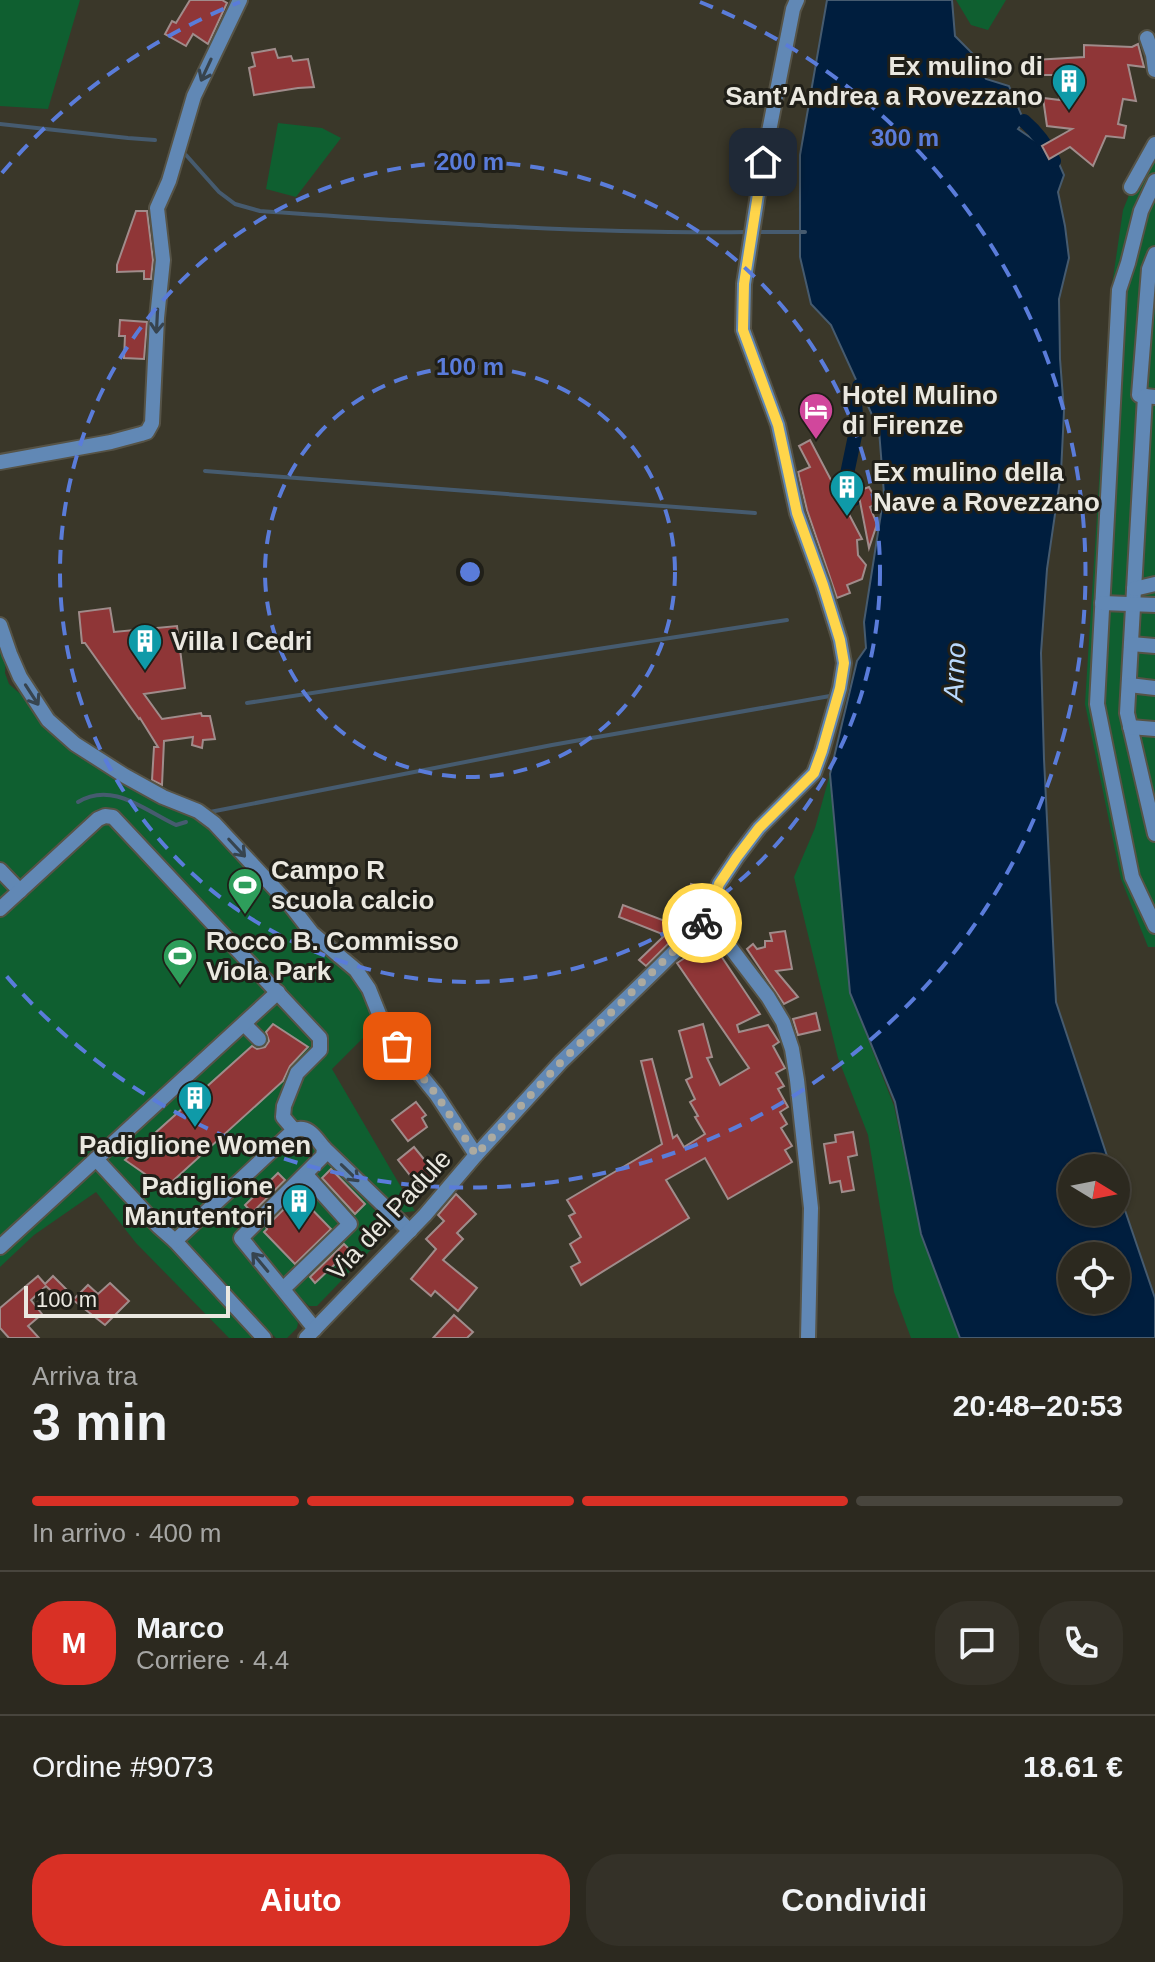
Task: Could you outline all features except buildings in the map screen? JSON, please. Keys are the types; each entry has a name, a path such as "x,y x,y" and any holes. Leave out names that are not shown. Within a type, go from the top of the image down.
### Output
{"street":[{"path":"0,462 111,442 147,432 152,423 163,260 157,208 169,181 194,96 240,0"},
{"path":"797,0 763,162 744,284 743,330 778,425 797,513 840,640 844,663 833,713 814,773 744,847 719,884 708,918 768,997 783,1022 792,1049 811,1208 808,1338"},
{"path":"1147,38 1155,70"},
{"path":"1131,187 1155,144"},
{"path":"1155,181 1141,211 1119,290 1097,704 1132,877 1155,926"},
{"path":"1155,254 1146,396 1148,477 1138,521 1127,713 1148,774 1155,834"},
{"path":"1128,263 1152,270"},
{"path":"1114,394 1146,396"},
{"path":"1138,521 1155,523"},
{"path":"1134,589 1155,584"},
{"path":"1102,603 1155,605"},
{"path":"0,625 20,677 48,720 75,744 125,776 163,797 198,811 214,823 312,933 356,970 369,989 381,1019 397,1046 436,1094 476,1155"},
{"path":"1131,644 1155,646"},
{"path":"1129,685 1155,688"},
{"path":"1130,727 1155,729"},
{"path":"0,909 98,819 113,817 320,1038 320,1050 297,1073 284,1106 283,1117 294,1130"},
{"path":"3,873 20,891"},
{"name":"Via del Padule","path":"311,1334 410,1231 561,1062 708,918"},
{"path":"0,1247 278,992"},
{"path":"244,1024 259,1039"},
{"path":"175,1241 294,1130 300,1128 309,1129 324,1148 410,1231"},
{"path":"311,1334 283,1289 241,1238 306,1175 323,1156 324,1148"},
{"path":"96,1159 264,1338"},
{"path":"283,1289 350,1224 306,1175"}],"green space":[{"path":"0,0 80,0 48,109 0,106"},
{"path":"956,0 1006,0 988,30 971,25"},
{"path":"278,123 322,128 341,138 296,197 266,189"},
{"path":"1155,142 1155,947 1148,947 1121,879 1085,704 1111,292 1123,210 1148,148"},
{"name":"Rocco B. Commisso Viola Park","path":"0,634 9,684 167,805 195,818 214,833 302,932 352,975 368,999 378,1023 332,1069 415,1211 400,1213 378,1194 369,1204 389,1226 389,1231 317,1306 309,1306 292,1290 283,1299 298,1323 287,1338 276,1338 256,1319 248,1327 255,1338 229,1338 136,1243 96,1192 34,1235 0,1267"},
{"path":"830,774 850,993 894,1106 921,1234 960,1338 911,1338 894,1292 868,1135 838,1058 794,877 815,828"}],"water":[{"name":"Arno","path":"827,0 952,0 955,36 972,53 986,79 1009,86 1024,121 1018,129 1037,142 1050,164 1057,159 1064,175 1058,192 1069,258 1059,299 1064,411 1061,473 1047,569 1041,653 1044,759 1056,1002 1106,1154 1058,1154 1058,1226 1130,1225 1155,1298 1155,1338 960,1338 921,1234 895,1102 850,993 830,774 857,661 866,648 864,622 884,494 879,430 831,325 811,304 800,257 800,155"}],"waterway":[{"path":"1024,121 1042,140 1054,161"},
{"path":"0,124 155,140"},
{"path":"186,155 219,192 235,204 260,211 566,229 749,232"},
{"path":"757,232 805,232"},
{"path":"854,499 847,474 857,426 855,403 859,386"},
{"path":"205,471 755,513"},
{"path":"247,703 787,620"},
{"path":"210,812 552,745 830,696"},
{"path":"78,802 91,796 116,796 176,825 186,822"}],"way so far":[{"path":"397,1046 436,1094 476,1155 561,1062 702,923"}],"place":[{"name":"Ex mulino di Sant’Andrea a Rovezzano","path":"1069,112"},
{"name":"Hotel Mulino di Firenze","path":"816,441"},
{"name":"Ex mulino della Nave a Rovezzano","path":"847,518"},
{"name":"Villa I Cedri","path":"145,672"},
{"name":"Campo R scuola calcio","path":"245,916"},
{"name":"Rocco B. Commisso Viola Park","path":"180,987"},
{"name":"Padiglione Women","path":"195,1129"},
{"name":"Padiglione Manutentori","path":"299,1232"}],"route":[{"path":"702,923 708,918 719,884 737,857 759,828 814,773 840,688 844,663 823,585 797,513 778,425 743,330 744,284 763,162"}]}
